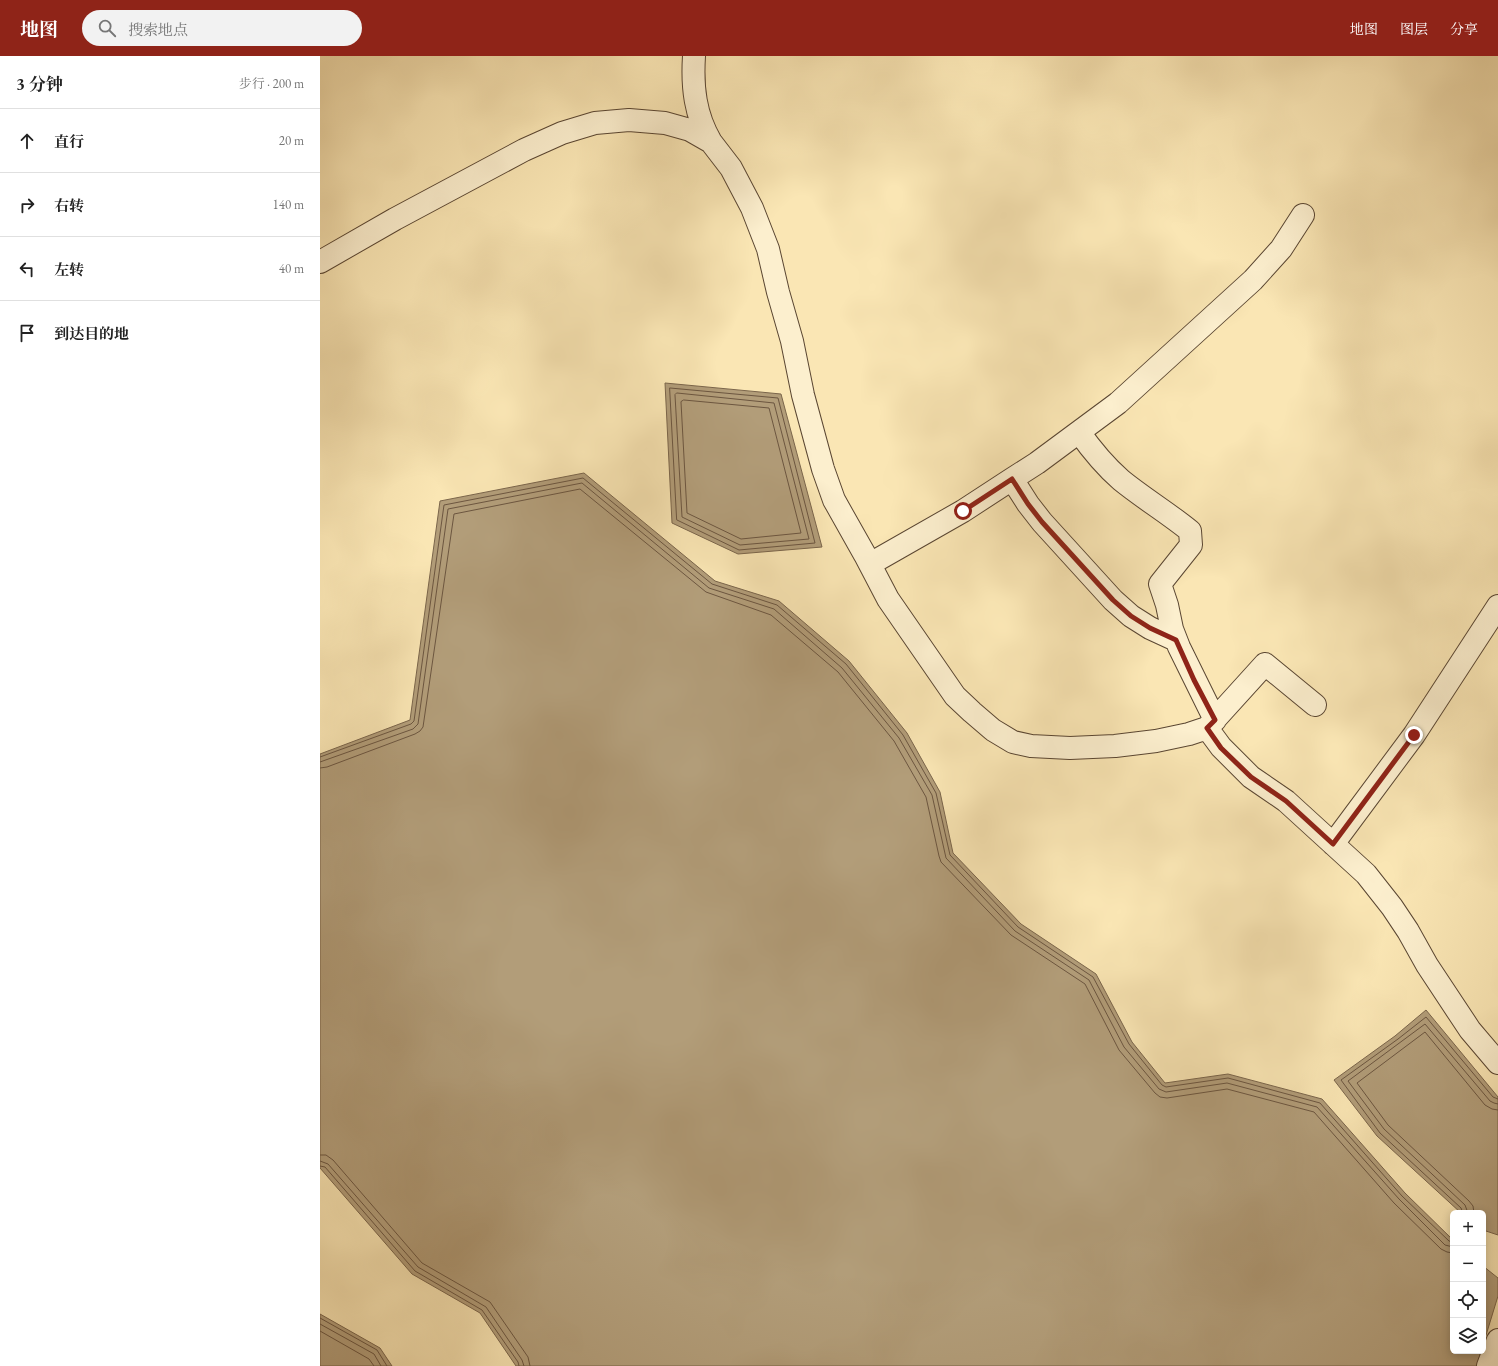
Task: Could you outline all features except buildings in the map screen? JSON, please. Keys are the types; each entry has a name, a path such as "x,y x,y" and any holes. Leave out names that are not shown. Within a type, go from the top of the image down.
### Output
{"street":[{"path":"694,56 693,84 702,128 731,168 752,208 768,249 792,341 803,394 823,469 834,500 888,599 955,696 993,730 1013,742 1031,746 1070,748 1115,746 1156,741 1189,734 1211,724 1265,664 1314,705"},
{"path":"320,262 395,219 524,150 562,133 595,123 629,120 665,123 690,130 711,142"},
{"path":"870,564 963,511 1012,479 1118,403 1253,280 1281,249 1303,215"},
{"path":"1079,432 1090,448 1122,481 1172,516 1190,531 1191,545 1160,584 1176,640 1194,680 1221,748 1251,777 1286,801 1366,874 1392,907 1408,931 1427,965 1470,1030 1498,1063"},
{"path":"1012,479 1042,522 1113,600 1131,616 1150,628 1176,640"},
{"path":"1333,844 1414,735 1498,606"},
{"path":"1488,1366 1498,1340"}],"water":[{"path":"665,383 781,394 822,547 738,554 672,523"},
{"path":"584,473 715,581 779,601 849,661 907,733 940,792 953,853 1021,924 1096,974 1132,1042 1165,1083 1228,1074 1322,1099 1405,1193 1450,1237 1450,1354 1480,1354 1477,1366 516,1366 480,1313 412,1274 320,1168 320,754 410,720 440,501"},
{"path":"1426,1010 1498,1097 1498,1235 1486,1231 1486,1210 1458,1210 1377,1136 1334,1080 1395,1036"},
{"path":"1486,1268 1498,1278 1498,1296 1486,1335"},
{"path":"320,1314 380,1348 392,1366 320,1366"}],"route":[{"path":"963,511 1012,479 1042,522 1113,600 1131,616 1150,628 1176,640 1194,680 1215,720 1207,728 1221,748 1251,777 1286,801 1333,844 1414,735"}]}
